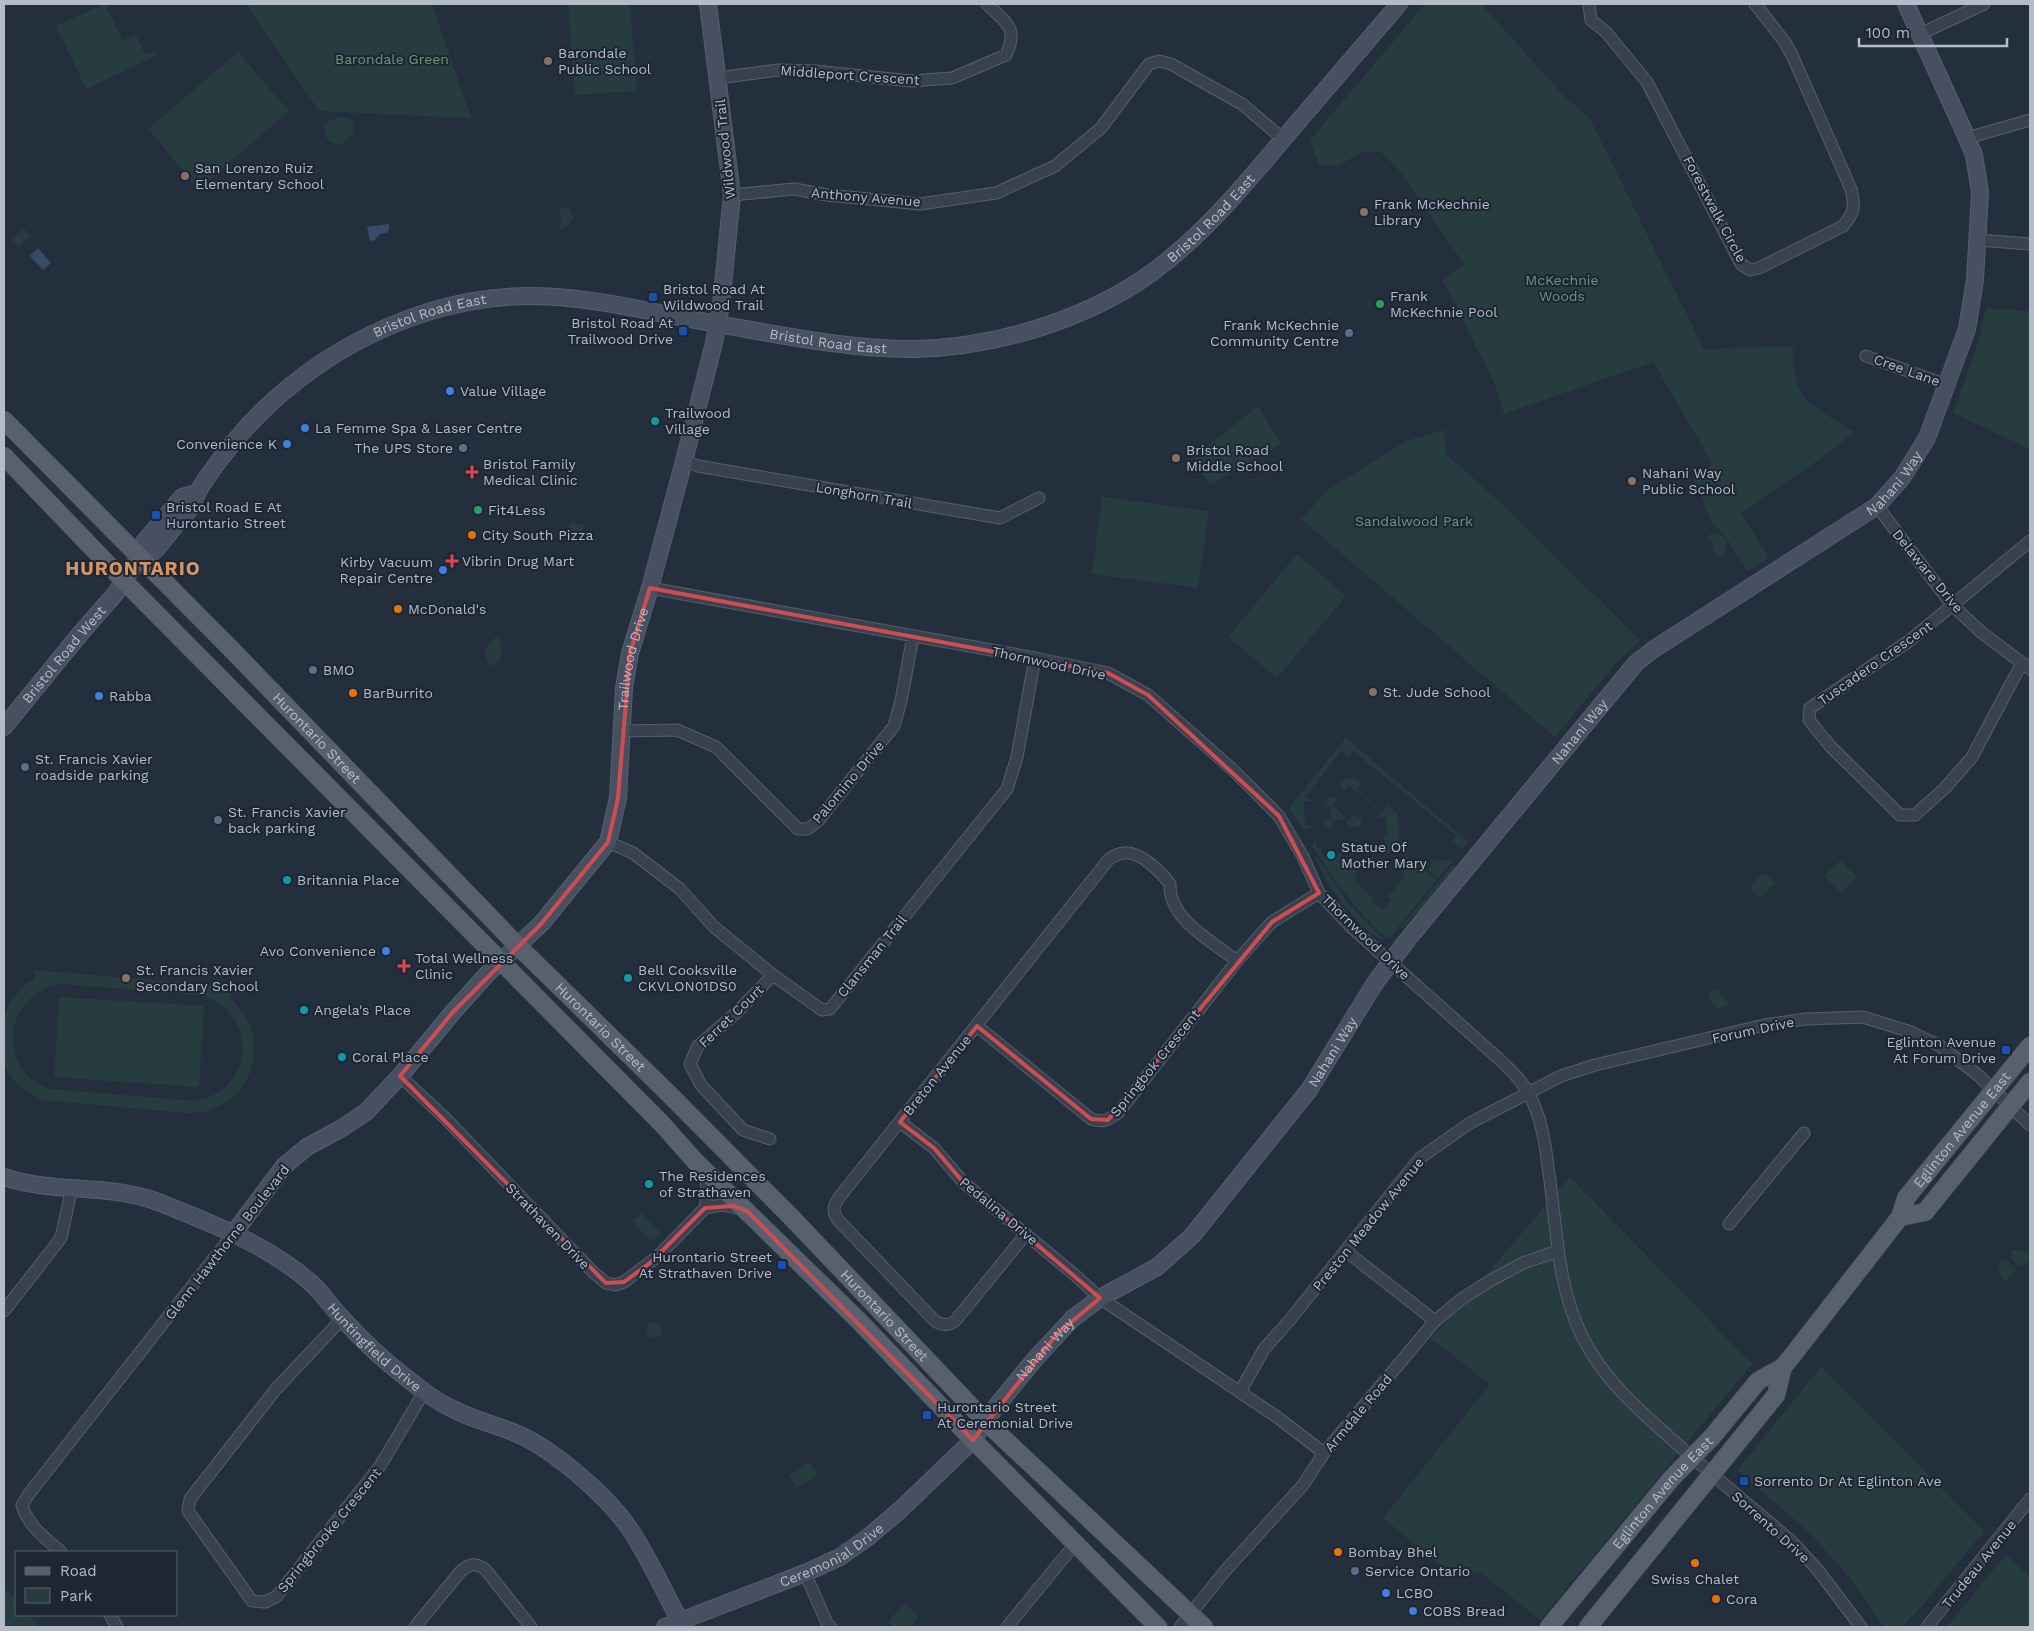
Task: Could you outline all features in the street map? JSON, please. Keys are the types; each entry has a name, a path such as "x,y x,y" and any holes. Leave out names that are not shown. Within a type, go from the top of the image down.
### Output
{"main road":[{"name":"Hurontario Street","path":"4,420 240,659 518,946 794,1220 986,1422 1185,1621 1204,1627"},
{"name":"Hurontario Street","path":"4,456 124,582 663,1125 694,1160 858,1320 973,1440 1158,1627"},
{"name":"Eglinton Avenue East","path":"1549,1627 1671,1479 1688,1454 1712,1438 1758,1381 1783,1367 1900,1217 1906,1198 2030,1046"},
{"name":"Eglinton Avenue East","path":"1900,1217 1925,1212 2030,1082"},
{"name":"Eglinton Avenue East","path":"1588,1627 1776,1394 1783,1367"}],"street":[{"name":"Wildwood Trail","path":"708,4 732,195 717,324"},
{"name":"Middleport Crescent","path":"718,78 778,70 815,71 911,82 952,78 1006,55 1013,40 1010,26 987,4"},
{"name":"Bristol Road East","path":"139,558 144,542 182,497 197,493 233,444 275,397 304,374 343,349 412,317 436,310 485,300 538,295 595,300 717,324 829,342 912,349 985,342 1057,322 1110,299 1167,262 1216,217 1399,4"},
{"name":"Forestwalk Circle","path":"1590,4 1588,6 1591,20 1606,32 1647,82 1741,264 1750,270 1759,268 1843,226 1852,215 1854,203 1851,189 1784,41 1755,4"},
{"name":"Nahani Way","path":"973,1440 994,1409 1057,1334 1072,1319 1100,1298 1158,1267 1192,1236 1309,1090 1375,983 1408,939 1636,663 1654,649 1877,506 1919,455 1947,385 1971,312 1980,213 1979,184 1974,155 1906,4"},
{"path":"1920,34 1984,4"},
{"name":"Anthony Avenue","path":"732,195 794,189 827,196 920,204 996,193 1062,161 1101,128 1149,64 1159,61 1171,64 1242,104 1283,139"},
{"path":"1967,138 2030,120"},
{"path":"1978,240 2030,244"},
{"name":"Trailwood Drive","path":"501,962 542,924 608,842 618,798 624,688 630,652 650,588 684,461 717,324"},
{"name":"Cree Lane","path":"1866,356 1947,385"},
{"name":"Longhorn Trail","path":"684,461 698,466 1000,518 1039,498"},
{"name":"Delaware Drive","path":"1877,506 1952,605 1982,632 2026,666"},
{"path":"1952,605 2030,541"},
{"name":"Bristol Road West","path":"4,727 124,582 139,558"},
{"name":"Thornwood Drive","path":"650,588 1108,673 1148,695 1232,768 1279,816 1303,857 1319,893 1352,927 1518,1078 1528,1093 1541,1123 1558,1251 1568,1298 1580,1330 1609,1380 1688,1454"},
{"name":"Tuscadero Crescent","path":"1952,605 1909,641 1810,708 1809,720 1815,730 1900,815 1916,815 1945,788 1972,757 2026,666"},
{"name":"Palomino Drive","path":"622,731 677,730 716,748 798,829 808,829 818,822 894,726 901,701 913,636"},
{"name":"Clansman Trail","path":"608,842 633,853 680,889 714,927 773,975 822,1010 830,1008 1008,789 1017,757 1035,658"},
{"name":"Breton Avenue","path":"1026,1234 956,1320 946,1325 936,1322 838,1220 834,1212 836,1201 1109,859 1121,853 1131,853 1139,856 1170,884 1169,894 1175,908 1186,922 1237,961"},
{"name":"Springbok Crescent","path":"977,1026 1091,1119 1101,1122 1108,1120 1118,1112 1237,961 1272,922 1319,893"},
{"name":"Glenn Hawthorne Boulevard","path":"60,1551 34,1528 25,1516 22,1505 28,1495 233,1234 284,1166 307,1147 342,1128 366,1112 400,1076 442,1024 501,962"},
{"name":"Ferret Court","path":"770,1138 743,1130 701,1085 690,1064 698,1046 737,1012 773,975"},
{"name":"Forum Drive","path":"1528,1093 1561,1076 1594,1066 1764,1025 1806,1019 1863,1017 1911,1032 1931,1041 1964,1063 2030,1125"},
{"name":"Strathaven Drive","path":"400,1076 445,1118 594,1273 606,1283 614,1285 624,1282 650,1263 705,1208"},
{"name":"Preston Meadow Avenue","path":"1240,1392 1264,1349 1427,1152 1470,1123 1528,1093"},
{"name":"Pedalina Drive","path":"900,1122 934,1148 963,1182 1100,1298 1240,1392 1324,1453"},
{"path":"1729,1224 1804,1133"},
{"path":"694,1160 705,1176 707,1188 705,1208 722,1205 733,1206 747,1211"},
{"name":"Huntingfield Drive","path":"4,1177 35,1184 130,1193 158,1202 233,1234 293,1268 313,1284 342,1319 402,1375 424,1392 453,1410 506,1428 559,1458 616,1512 629,1528 682,1624"},
{"path":"4,1310 61,1238 72,1187"},
{"path":"1346,1251 1435,1322"},
{"name":"Armdale Road","path":"1185,1621 1225,1571 1303,1485 1324,1453 1435,1322 1460,1300 1488,1282 1522,1263 1558,1251"},
{"name":"Springbrooke Crescent","path":"342,1319 276,1389 190,1499 188,1511 252,1600 265,1602 276,1597 380,1466 424,1392"},
{"name":"Ceremonial Drive","path":"664,1627 682,1624 840,1557 867,1538 899,1511 973,1440"},
{"name":"Sorrento Drive","path":"1688,1454 1778,1529 1802,1552 1862,1627"},
{"name":"Trudeau Avenue","path":"1927,1627 2030,1500"},
{"path":"1007,1627 1076,1544"},
{"path":"415,1627 461,1571 470,1564 478,1564 492,1576 531,1627"},
{"path":"805,1572 827,1623 831,1627"},
{"path":"111,1616 117,1627"}],"highlighted area":[{"path":"650,588 1108,673 1148,695 1279,816 1319,893 1272,922 1108,1120 1091,1119 977,1026 900,1122 934,1148 963,1182 1100,1298 1057,1334 973,1440 747,1211 733,1206 705,1208 650,1263 624,1282 606,1283 400,1076 453,1012 541,924 608,842 618,798 630,653"}],"green space":[{"path":"105,4 123,41 136,35 145,55 154,51 156,56 86,89 56,26"},
{"name":"Barondale Green","path":"246,4 432,4 471,118 319,111"},
{"path":"568,4 630,4 637,91 575,95"},
{"name":"McKechnie Woods","path":"1425,4 1481,4 1566,98 1589,117 1704,349 1793,346 1794,369 1801,392 1811,403 1854,432 1820,459 1741,513 1769,558 1748,571 1723,533 1713,525 1694,480 1709,473 1711,461 1653,362 1504,414 1495,384 1443,281 1464,264 1398,169 1381,152 1363,152 1341,164 1333,166 1319,165 1310,140"},
{"path":"238,52 289,111 199,189 148,129"},
{"path":"341,117 352,120 354,128 348,140 341,145 331,142 325,136 324,126 330,120"},
{"path":"569,208 573,216 572,219 568,225 559,229 562,218 559,209"},
{"path":"23,228 31,236 19,247 11,240"},
{"path":"1986,308 2030,311 2030,449 1953,413 1979,340"},
{"path":"1258,406 1281,444 1210,485 1194,457"},
{"name":"Sandalwood Park","path":"1444,430 1446,454 1501,503 1640,640 1615,664 1555,737 1301,519 1328,490 1340,482 1408,440"},
{"path":"1102,497 1209,511 1198,588 1092,574"},
{"path":"570,522 584,525 579,546 567,537"},
{"path":"1711,534 1721,534 1727,542 1724,554 1719,557 1713,549 1713,542 1707,537"},
{"path":"1297,554 1346,596 1277,678 1228,637"},
{"path":"497,636 502,654 498,661 489,666 486,650"},
{"path":"1346,738 1468,842 1462,850 1452,842 1457,836 1353,751 1348,757 1341,751 1306,796 1312,801 1304,802 1305,825 1315,825 1304,830 1289,808"},
{"path":"1354,777 1362,783 1356,789 1383,812 1388,805 1398,815 1399,840 1388,853 1383,849 1385,846 1384,835 1387,834 1386,817 1376,818 1381,812 1349,785 1343,791 1341,787 1342,781"},
{"path":"1334,797 1337,799 1332,805 1349,820 1355,814 1362,821 1360,826 1348,827 1347,819 1332,821 1332,828 1325,826 1323,819 1331,819 1331,807 1323,807 1329,798"},
{"path":"1316,841 1316,848 1321,848 1323,855 1330,861 1333,861 1341,849 1347,848 1340,857 1357,871 1354,874 1357,878 1355,881 1373,898 1371,901 1382,910 1391,899 1388,897 1405,875 1398,868 1407,857 1437,880 1389,938 1385,937 1354,904 1337,882 1312,845"},
{"path":"1316,856 1348,903 1385,941 1368,931 1350,913 1323,875 1314,857"},
{"path":"1841,860 1857,877 1841,893 1824,876"},
{"path":"1433,861 1453,861 1438,878 1428,870"},
{"path":"1454,863 1455,869 1417,915 1415,914 1403,928 1401,927"},
{"path":"1766,874 1775,883 1760,898 1750,887 1760,875"},
{"path":"35,970 228,986 232,988 231,999 243,1013 251,1028 254,1044 253,1060 248,1076 240,1090 227,1101 211,1110 202,1112 188,1113 40,1100 16,1083 7,1071 4,1063 4,1015 13,998 27,983 34,980","holes":["60,984 203,995 221,1004 233,1018 238,1027 242,1049 238,1070 232,1080 221,1090 203,1099 196,1101 49,1089 27,1076 16,1055 13,1042 14,1028 18,1016 25,1005 46,988"]},
{"path":"1717,989 1729,1004 1718,1010 1709,998 1711,991"},
{"path":"59,997 204,1006 199,1087 54,1077"},
{"path":"1570,1177 1752,1364 1540,1620 1483,1574 1442,1567 1383,1518 1490,1384 1431,1339"},
{"path":"641,1213 661,1233 652,1242 632,1221"},
{"path":"2012,1250 2026,1253 2030,1257 2030,1261 2018,1267 2011,1257"},
{"path":"1999,1260 2008,1261 2016,1270 2005,1282 1998,1270"},
{"path":"651,1322 657,1322 662,1327 660,1336 651,1338 646,1333 646,1327"},
{"path":"1821,1367 1984,1531 1922,1606 1902,1627 1884,1627 1850,1578 1809,1532 1737,1470"},
{"path":"809,1462 818,1475 797,1488 790,1476"},
{"path":"2006,1554 2030,1577 2030,1627 1947,1627"},
{"path":"4,1588 15,1600 15,1616 31,1616 39,1627 4,1627"},
{"path":"904,1603 919,1616 910,1627 894,1627 888,1622"}],"water":[{"path":"389,224 387,233 380,234 375,240 370,241 367,227"},
{"path":"38,248 51,263 43,270 30,256"}],"place":[{"name":"Barondale Public School","path":"548,61"},
{"name":"San Lorenzo Ruiz Elementary School","path":"185,176"},
{"name":"Frank McKechnie Library","path":"1364,212"},
{"name":"Bristol Road At Wildwood Trail","path":"653,297"},
{"name":"Frank McKechnie Pool","path":"1380,304"},
{"name":"Bristol Road At Trailwood Drive","path":"683,331"},
{"name":"Frank McKechnie Community Centre","path":"1349,333"},
{"name":"Value Village","path":"450,391"},
{"name":"Trailwood Village","path":"655,421"},
{"name":"La Femme Spa & Laser Centre","path":"305,428"},
{"name":"Convenience K","path":"287,444"},
{"name":"The UPS Store","path":"463,448"},
{"name":"Bristol Road Middle School","path":"1176,458"},
{"name":"Bristol Family Medical Clinic","path":"472,472"},
{"name":"Nahani Way Public School","path":"1632,481"},
{"name":"Fit4Less","path":"478,510"},
{"name":"Bristol Road E At Hurontario Street","path":"156,515"},
{"name":"City South Pizza","path":"472,535"},
{"name":"Vibrin Drug Mart","path":"452,561"},
{"name":"Kirby Vacuum Repair Centre","path":"443,570"},
{"name":"McDonald's","path":"398,609"},
{"name":"BMO","path":"313,670"},
{"name":"St. Jude School","path":"1373,692"},
{"name":"BarBurrito","path":"353,693"},
{"name":"Rabba","path":"99,696"},
{"name":"St. Francis Xavier roadside parking","path":"25,767"},
{"name":"St. Francis Xavier back parking","path":"218,820"},
{"name":"Statue Of Mother Mary","path":"1331,855"},
{"name":"Britannia Place","path":"287,880"},
{"name":"Avo Convenience","path":"386,951"},
{"name":"Total Wellness Clinic","path":"404,966"},
{"name":"St. Francis Xavier Secondary School","path":"126,978"},
{"name":"Bell Cooksville CKVLON01DS0","path":"628,978"},
{"name":"Angela's Place","path":"304,1010"},
{"name":"Eglinton Avenue At Forum Drive","path":"2006,1050"},
{"name":"Coral Place","path":"342,1057"},
{"name":"The Residences of Strathaven","path":"649,1184"},
{"name":"Hurontario Street At Strathaven Drive","path":"782,1265"},
{"name":"Hurontario Street At Ceremonial Drive","path":"927,1415"},
{"name":"Sorrento Dr At Eglinton Ave","path":"1744,1481"},
{"name":"Bombay Bhel","path":"1338,1552"},
{"name":"Swiss Chalet","path":"1695,1563"},
{"name":"Service Ontario","path":"1355,1571"},
{"name":"LCBO","path":"1386,1593"},
{"name":"Cora","path":"1716,1599"},
{"name":"COBS Bread","path":"1413,1611"}],"district":[{"name":"HURONTARIO","path":"133,568"}]}
